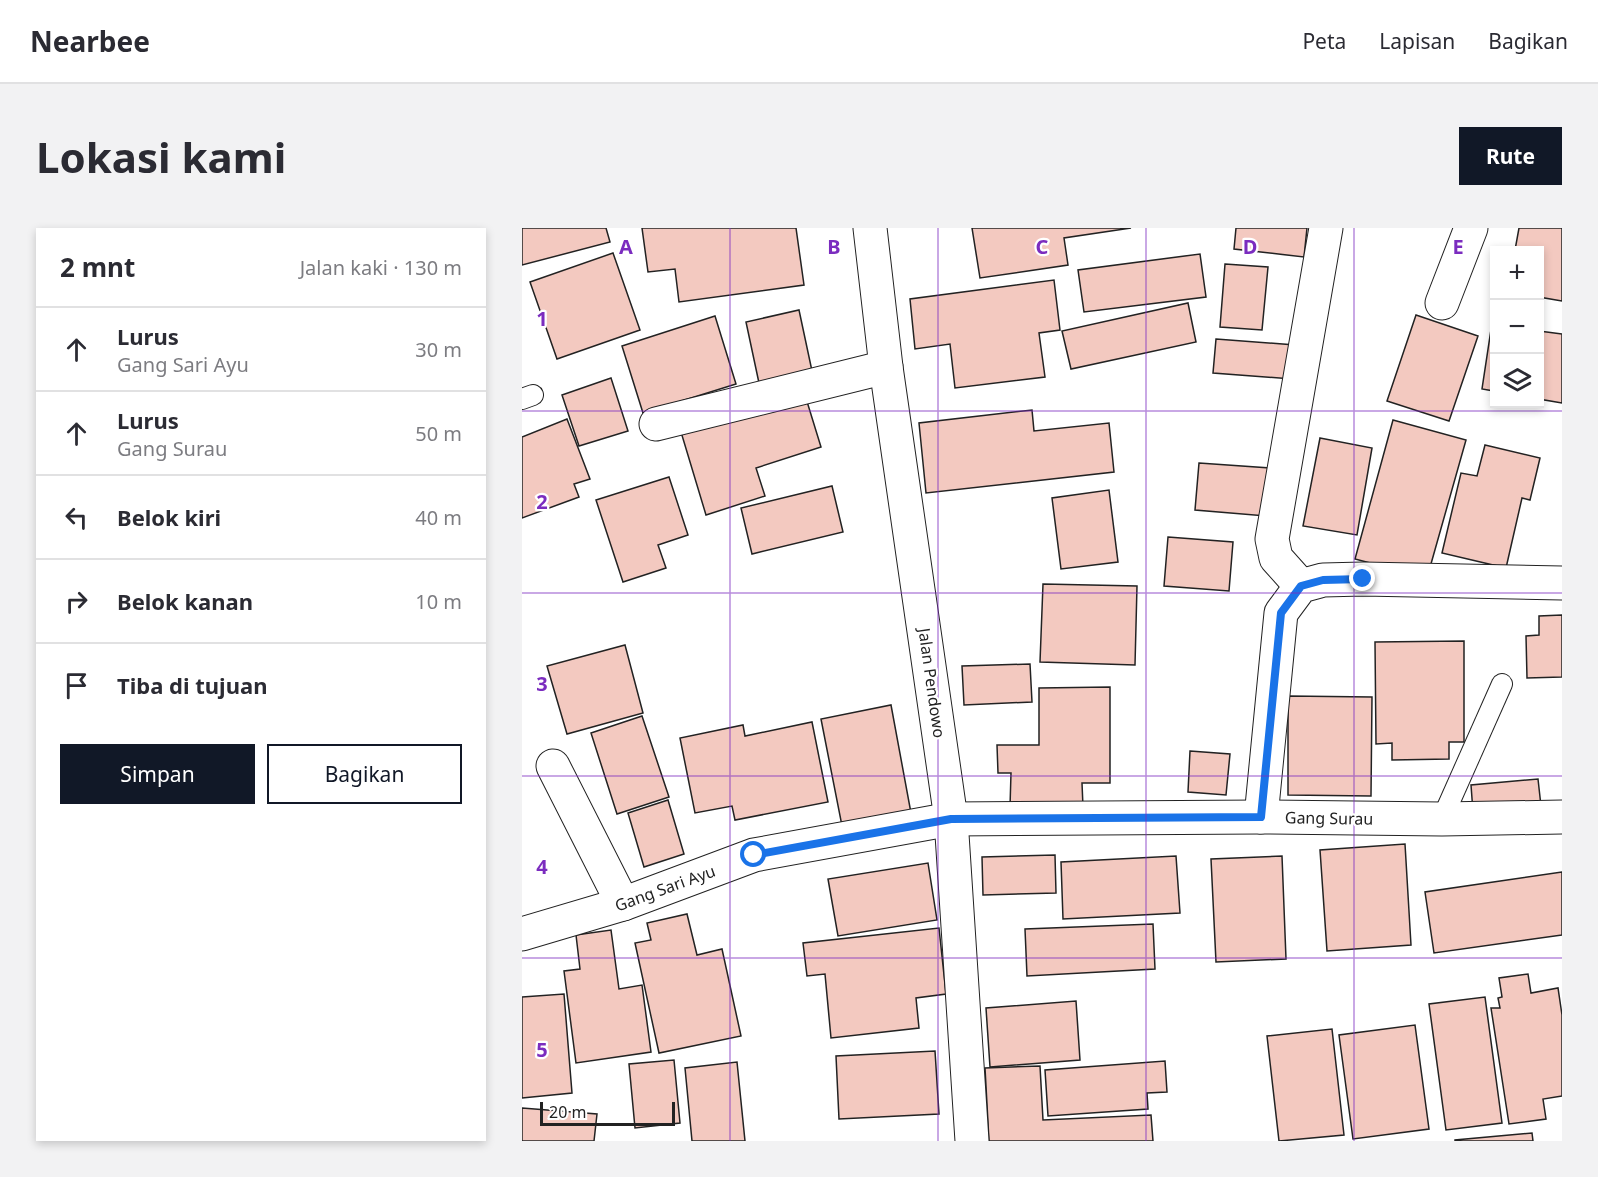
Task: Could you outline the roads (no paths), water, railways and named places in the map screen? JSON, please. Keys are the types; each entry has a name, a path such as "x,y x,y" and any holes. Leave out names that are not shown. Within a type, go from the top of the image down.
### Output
{"street":[{"name":"Jalan Pendowo","path":"870,228 886,367 951,819 972,1141"},
{"path":"1301,586 1276,558 1272,539 1326,228"},
{"path":"1442,303 1471,228"},
{"path":"656,424 886,367"},
{"path":"1261,817 1281,613 1301,586 1323,580 1363,579 1562,583"},
{"path":"553,766 623,904"},
{"name":"Gang Surau","path":"951,819 1562,817"},
{"name":"Gang Sari Ayu","path":"522,934 623,904 754,855 951,819"}],"lane":[{"path":"1442,819 1502,684"}]}
